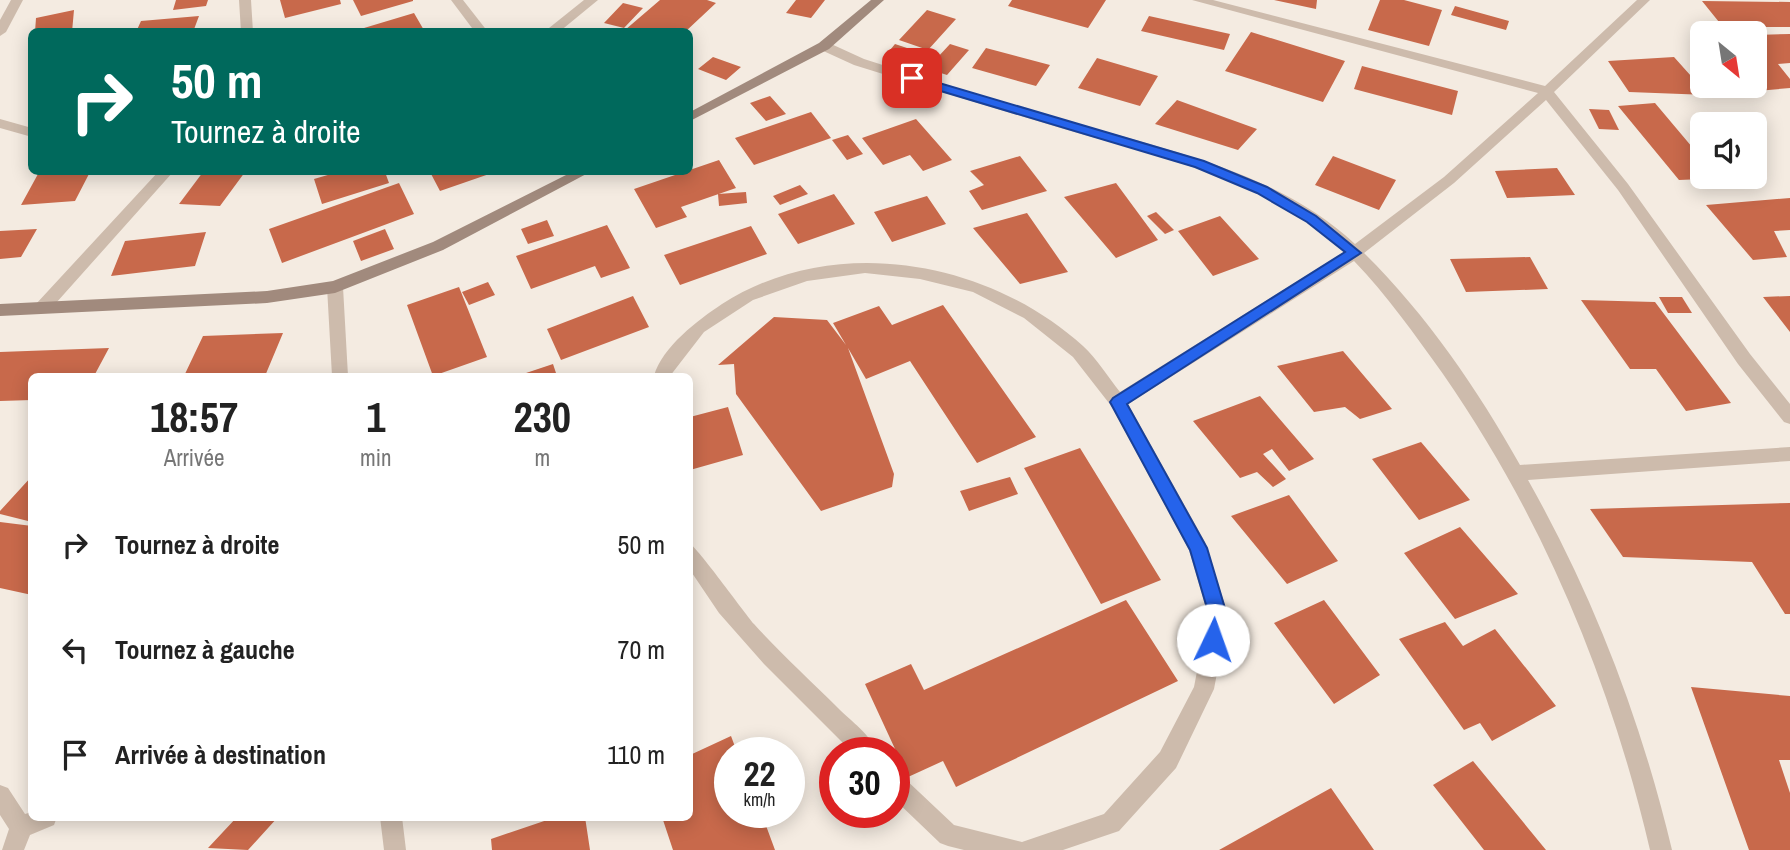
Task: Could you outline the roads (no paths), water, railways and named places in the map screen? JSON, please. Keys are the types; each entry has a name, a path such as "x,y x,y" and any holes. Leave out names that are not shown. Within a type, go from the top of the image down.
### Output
{"street":[{"path":"0,32 17,0"},
{"path":"245,0 247,28"},
{"path":"457,0 479,28"},
{"path":"555,28 592,0"},
{"path":"693,115 824,46 878,0"},
{"path":"1198,0 1546,91 1623,187 1744,359 1790,417"},
{"path":"1118,402 1354,253 1430,195 1644,0"},
{"path":"824,46 859,62 1200,164 1262,190 1312,219 1354,253 1397,299 1458,380 1516,472 1566,573 1611,678 1651,797 1661,850"},
{"path":"0,122 28,132"},
{"path":"42,308 163,175"},
{"path":"0,310 267,297 335,287 438,246 577,175"},
{"path":"663,373 698,328 747,296 806,275 865,267 920,273 977,287 1030,314 1079,352 1118,402 1198,548 1218,615 1204,689 1168,760 1111,823 1029,850"},
{"path":"335,287 340,373"},
{"path":"1516,472 1790,454"},
{"path":"693,565 733,615 851,737"},
{"path":"0,796 21,827"},
{"path":"910,799 948,835 1014,850"},
{"path":"13,850 21,827 36,821"},
{"path":"391,821 395,850"}]}
